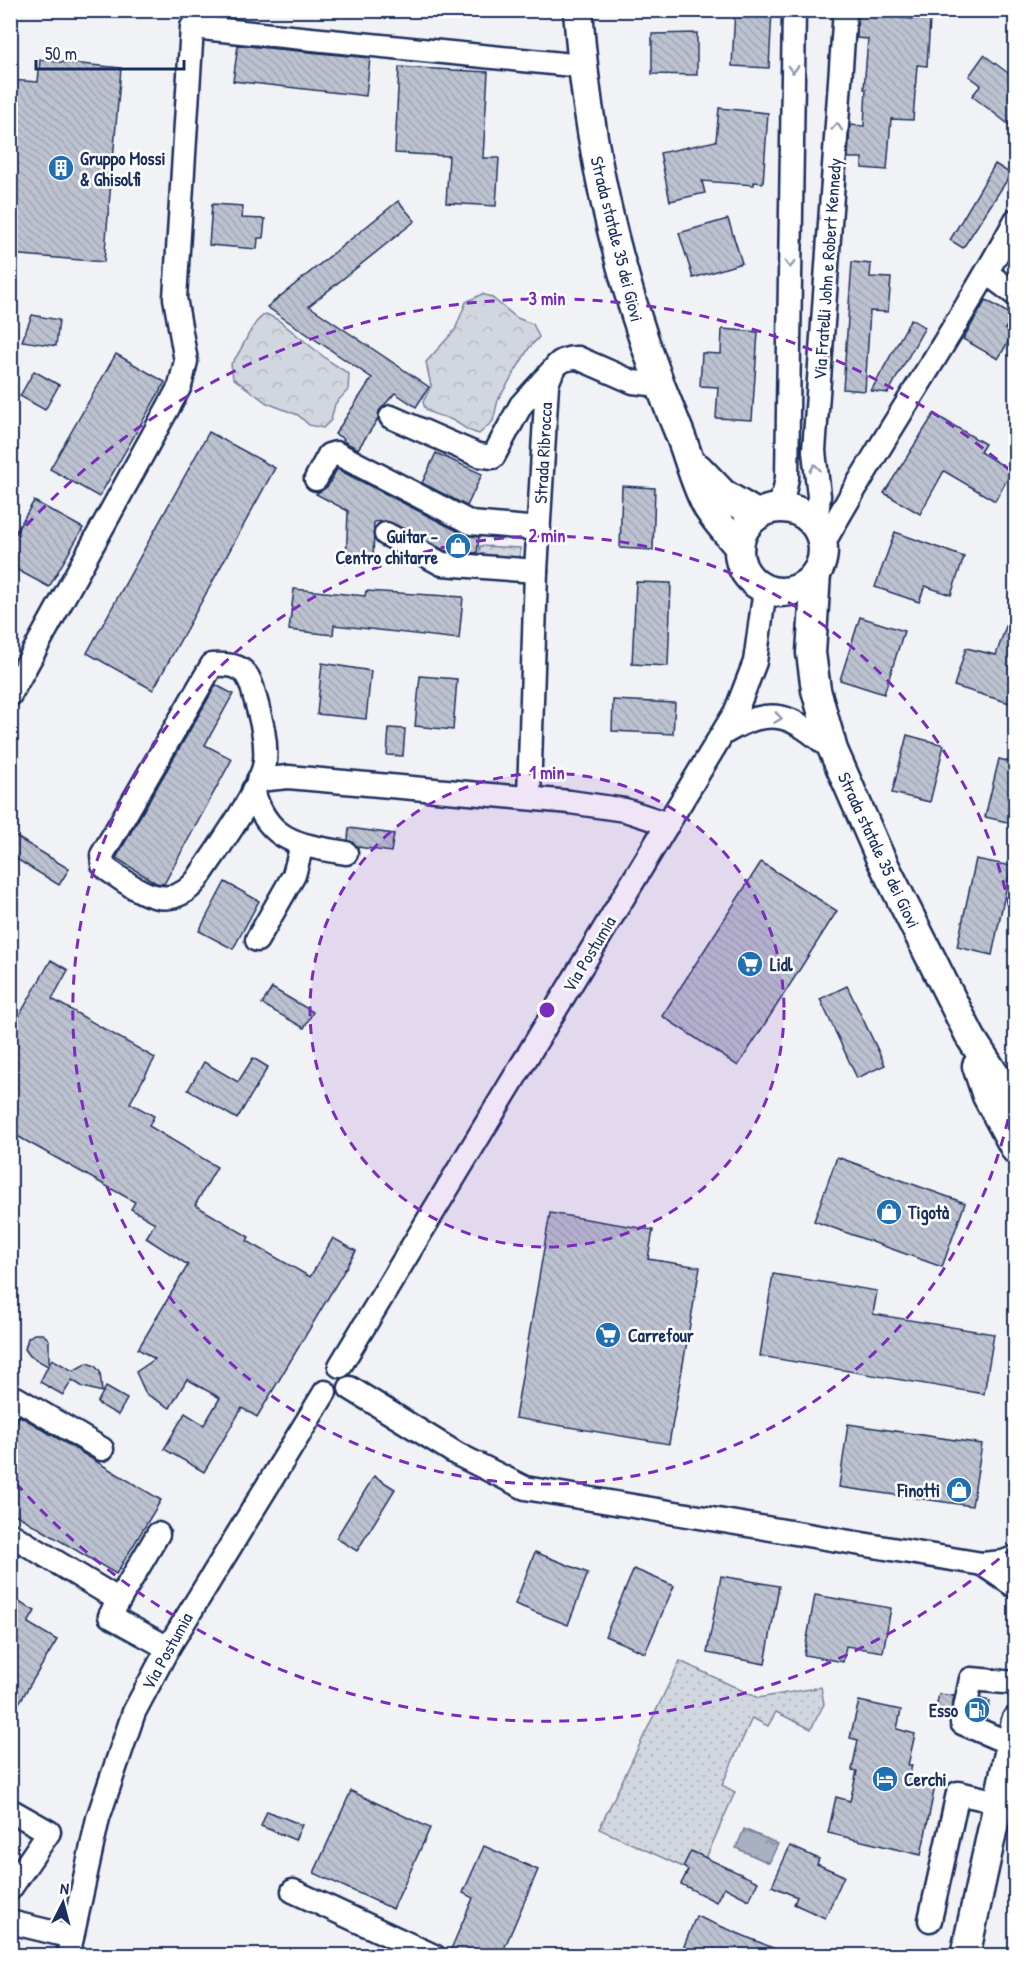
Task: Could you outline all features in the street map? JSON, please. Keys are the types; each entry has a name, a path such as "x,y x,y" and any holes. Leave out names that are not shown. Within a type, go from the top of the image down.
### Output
{"main road":[{"name":"Strada statale 35 dei Giovi","path":"578,10 582,66 606,208 627,289 659,385 691,460 708,508 739,547"},
{"name":"Strada statale 35 dei Giovi","path":"691,460 723,494 767,511"},
{"path":"767,511 798,512 819,535 823,554 816,573 807,584 794,591 771,590 745,573 739,547 742,534 767,511"},
{"name":"Strada statale 35 dei Giovi","path":"816,573 812,653 816,690 833,750 879,855 971,1038 1016,1108"},
{"name":"Strada statale 35 dei Giovi","path":"771,590 792,614 812,653"},
{"name":"Strada statale 35 dei Giovi","path":"971,1038 987,1096 1016,1150"},
{"path":"964,1956 1013,1732"}],"street":[{"name":"Via Fratelli John e Robert Kennedy","path":"767,511 784,493 787,478 794,10"},
{"name":"Via Fratelli John e Robert Kennedy","path":"819,535 819,496 814,451 845,10"},
{"path":"10,695 180,386 186,361 185,344 175,298 193,19 582,66"},
{"path":"819,535 857,482 987,273 1016,220"},
{"path":"987,273 1016,295"},
{"path":"392,417 478,455 493,457 521,405 558,362 578,358 633,382 659,385"},
{"name":"Strada Ribrocca","path":"529,797 536,571 547,385 550,372"},
{"path":"316,479 329,455 336,453 471,522 539,529"},
{"path":"819,496 835,500 857,482"},
{"path":"386,534 442,564 536,571"},
{"name":"Via Postumia","path":"340,1366 736,711 755,662 771,590"},
{"path":"346,853 302,845 279,836 259,810 256,785 265,763 263,730 250,676 241,668 212,665 102,855 103,865 129,885 156,897 177,896 188,891 256,785 299,778 529,797 625,810 668,824"},
{"path":"723,733 747,720 765,716 785,718 808,729 833,750"},
{"path":"257,940 294,876 302,845"},
{"path":"340,1366 351,1375 350,1389 338,1397 325,1392 321,1383 322,1373 330,1367 340,1366"},
{"path":"350,1389 457,1454 525,1488 982,1564 1003,1562 1016,1557"},
{"name":"Via Postumia","path":"10,1922 70,1946 98,1818 134,1712 168,1648 325,1392"},
{"path":"10,1407 16,1398 102,1449"},
{"path":"10,1534 119,1600"},
{"path":"158,1534 110,1616 168,1648"},
{"path":"982,1564 1016,1587"},
{"path":"1013,1732 962,1723 971,1679 1016,1683"},
{"path":"930,1920 958,1793 998,1802"},
{"path":"10,1810 49,1832 10,1889"},
{"path":"293,1891 434,1956"}],"green space":[{"path":"482,294 491,297 517,318 533,324 539,337 529,348 498,400 493,421 479,434 469,431 450,419 430,412 423,402 431,386 426,362 455,330 466,302"},
{"path":"266,314 278,320 349,374 348,390 335,404 331,420 323,428 309,425 298,415 267,403 233,378 231,364 255,324"},
{"path":"480,546 520,548 520,564 478,564"},
{"path":"680,1661 758,1698 821,1687 824,1704 811,1729 776,1712 768,1726 752,1718 722,1785 735,1792 706,1858 691,1851 683,1867 599,1829"}],"water":[{"path":"744,1829 778,1844 769,1863 736,1848"}],"building":[{"path":"735,10 772,10 769,68 732,66"},
{"path":"858,10 902,10 902,18 930,20 927,66 917,65 913,120 891,119 887,170 862,168 862,158 848,158 850,125 864,126 868,39 857,38"},
{"path":"697,33 697,75 652,74 652,34"},
{"path":"238,45 370,58 366,96 233,81"},
{"path":"984,55 1016,79 1016,130 972,96 981,85 969,76"},
{"name":"Gruppo Mossi & Ghisolfi","path":"40,60 121,68 104,262 10,254 10,80 38,82"},
{"path":"399,67 488,72 483,158 499,158 496,206 446,203 449,156 395,153"},
{"path":"719,108 768,113 763,183 754,182 754,185 702,181 705,193 670,201 660,153 716,141"},
{"path":"995,164 1011,174 963,248 950,240"},
{"path":"398,201 415,221 309,306 429,387 416,407 395,393 379,411 378,419 358,449 335,434 372,378 267,307"},
{"path":"212,204 243,206 242,218 265,219 263,238 258,238 257,249 209,245"},
{"path":"728,219 742,263 693,278 679,233"},
{"path":"852,262 871,264 870,277 891,278 888,312 870,311 865,391 843,389"},
{"path":"986,300 1013,316 1005,329 1013,334 998,359 963,339"},
{"path":"32,315 59,320 56,346 22,341"},
{"path":"911,319 925,327 888,393 871,391"},
{"path":"722,329 758,332 752,420 716,418 718,387 700,386 702,353 721,354"},
{"path":"116,354 165,382 99,497 50,469"},
{"path":"34,371 59,385 45,410 20,396"},
{"path":"934,414 985,444 980,452 1012,471 995,501 944,471 920,514 884,493"},
{"path":"209,432 275,468 153,690 87,653"},
{"path":"436,453 482,474 467,506 422,483"},
{"path":"337,469 465,535 479,537 477,553 446,551 385,521 374,522 373,564 346,564 348,511 316,494 328,486"},
{"path":"622,486 655,488 653,550 620,548"},
{"path":"34,501 83,528 49,587 10,566 10,542"},
{"path":"895,532 964,557 951,595 925,586 919,602 875,587"},
{"path":"636,582 671,583 668,666 632,664"},
{"path":"294,589 365,596 366,591 463,597 459,639 334,625 333,635 289,630"},
{"path":"1013,606 1016,606 1016,705 954,686 966,648 996,655"},
{"path":"860,617 904,631 884,694 840,680"},
{"path":"322,663 371,671 366,719 317,714"},
{"path":"420,676 457,679 453,730 415,726"},
{"path":"216,685 233,694 205,745 232,759 164,884 156,883 116,858"},
{"path":"613,700 675,703 673,734 612,731"},
{"path":"389,728 405,729 403,756 387,755"},
{"path":"907,735 944,745 930,802 892,793"},
{"path":"999,759 1016,763 1016,824 985,817"},
{"path":"349,828 394,834 391,852 358,847 348,840"},
{"path":"10,833 69,869 59,885 10,855"},
{"path":"976,859 1011,866 992,955 957,947"},
{"name":"Lidl","path":"761,862 837,911 738,1066 662,1016"},
{"path":"225,882 259,901 233,949 199,931"},
{"path":"51,960 68,970 52,999 155,1058 130,1103 154,1116 149,1126 217,1167 195,1205 249,1237 247,1241 310,1277 333,1238 356,1251 257,1417 242,1408 204,1472 164,1449 185,1413 204,1425 220,1398 187,1379 170,1408 146,1394 136,1372 155,1359 138,1349 188,1265 146,1238 155,1223 131,1209 135,1202 10,1132 10,1032"},
{"path":"847,986 885,1065 857,1078 820,999"},
{"path":"272,988 313,1012 304,1028 262,1004"},
{"path":"253,1058 268,1067 237,1119 188,1090 204,1062 238,1082"},
{"name":"Tigotà","path":"837,1157 965,1203 942,1267 814,1221"},
{"path":"550,1213 653,1230 648,1259 700,1267 669,1444 515,1418"},
{"path":"773,1274 877,1291 873,1314 994,1334 984,1394 760,1356"},
{"path":"34,1334 43,1334 49,1340 49,1365 52,1359 73,1371 87,1363 95,1366 100,1372 102,1392 83,1387 72,1380 63,1395 40,1382 48,1366 30,1356 25,1349 28,1338"},
{"path":"106,1387 127,1399 118,1415 97,1403"},
{"path":"20,1416 161,1500 116,1574 10,1511 10,1430"},
{"path":"848,1424 982,1444 972,1506 839,1487"},
{"path":"374,1476 395,1489 357,1551 336,1538"},
{"path":"535,1552 588,1573 568,1625 515,1604"},
{"path":"634,1569 674,1586 645,1653 605,1636"},
{"path":"721,1576 779,1586 765,1664 707,1653"},
{"path":"815,1595 891,1608 883,1652 846,1646 843,1662 804,1655"},
{"path":"10,1597 35,1611 28,1623 57,1640 10,1718"},
{"path":"939,1694 954,1696 951,1712 936,1708"},
{"path":"981,1699 990,1701 986,1719 977,1715"},
{"name":"Cerchi","path":"859,1701 901,1710 897,1729 915,1734 908,1765 912,1765 909,1778 935,1786 921,1855 828,1833 836,1797 850,1801 857,1771 852,1770 858,1740 850,1738"},
{"path":"351,1791 430,1828 393,1909 314,1873"},
{"path":"267,1811 302,1825 295,1840 261,1826"},
{"path":"484,1846 538,1870 501,1956 448,1956 473,1898 463,1893"},
{"path":"790,1846 819,1859 817,1864 844,1876 825,1918 794,1904 797,1897 772,1886"},
{"path":"691,1851 758,1882 749,1900 724,1887 716,1902 681,1884 688,1870 683,1867"},
{"path":"696,1916 790,1955 790,1956 680,1956"}],"place":[{"name":"Gruppo Mossi & Ghisolfi","path":"61,168"},
{"name":"Guitar - Centro chitarre","path":"458,546"},
{"name":"Lidl","path":"750,964"},
{"name":"Tigotà","path":"889,1212"},
{"name":"Carrefour","path":"608,1335"},
{"name":"Finotti","path":"959,1490"},
{"name":"Esso","path":"977,1710"},
{"name":"Cerchi","path":"885,1779"}]}
